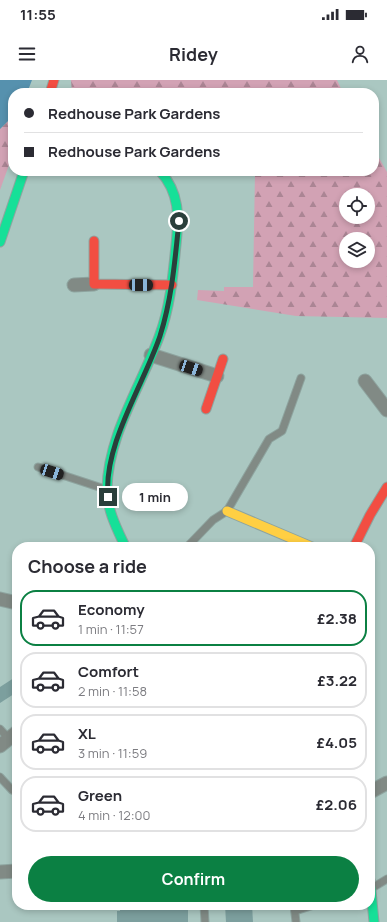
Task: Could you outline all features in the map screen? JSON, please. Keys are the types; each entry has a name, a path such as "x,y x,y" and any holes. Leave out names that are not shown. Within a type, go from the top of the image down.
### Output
{"street":[{"path":"0,242 22,176"},
{"path":"121,542 112,517 107,489 114,451 165,318 172,285 179,221 178,205 172,188 164,176"},
{"path":"94,241 94,284"},
{"path":"74,285 172,285"},
{"path":"152,355 217,376"},
{"path":"206,409 223,359"},
{"path":"365,381 387,410"},
{"path":"356,542 370,515 387,487"},
{"path":"227,511 300,542"},
{"path":"0,599 12,602"},
{"path":"375,789 387,783"},
{"path":"0,872 12,871"},
{"path":"373,910 374,922"}],"lane":[{"path":"192,542 213,520 227,511 269,438 282,431 301,378"},
{"path":"38,467 107,489"},
{"path":"0,729 9,739"},
{"path":"0,777 12,790"},
{"path":"375,883 387,879"},
{"path":"204,910 205,922"},
{"path":"295,910 296,922"}],"green space":[{"path":"71,80 337,80 341,88 72,88"},
{"path":"8,121 8,168 0,190 0,129"},
{"path":"379,158 387,172 387,318 296,316 197,300 198,290 224,291 224,287 253,287 255,176 379,176"}],"water":[{"path":"0,80 32,80 29,88 8,88 8,121 0,129"}],"building":[{"path":"12,679 12,695 0,703 0,687"},
{"path":"188,910 188,922 117,922 117,911"},
{"path":"225,910 252,910 253,922 226,922"}],"traffic: fast":[{"path":"0,242 22,176"},
{"path":"123,542 112,518 107,496 109,469 119,430 159,337 168,303 174,268 178,215 175,197 164,176"},
{"path":"373,910 374,922"}],"traffic: slow":[{"path":"227,511 300,542"}],"traffic: jam":[{"path":"52,88 54,80"},
{"path":"94,241 94,284 172,285"},
{"path":"206,409 223,359"},
{"path":"356,542 370,515 387,487"}],"route":[{"path":"108,497 107,489 112,457 143,374 159,338 170,299 179,221"}]}
